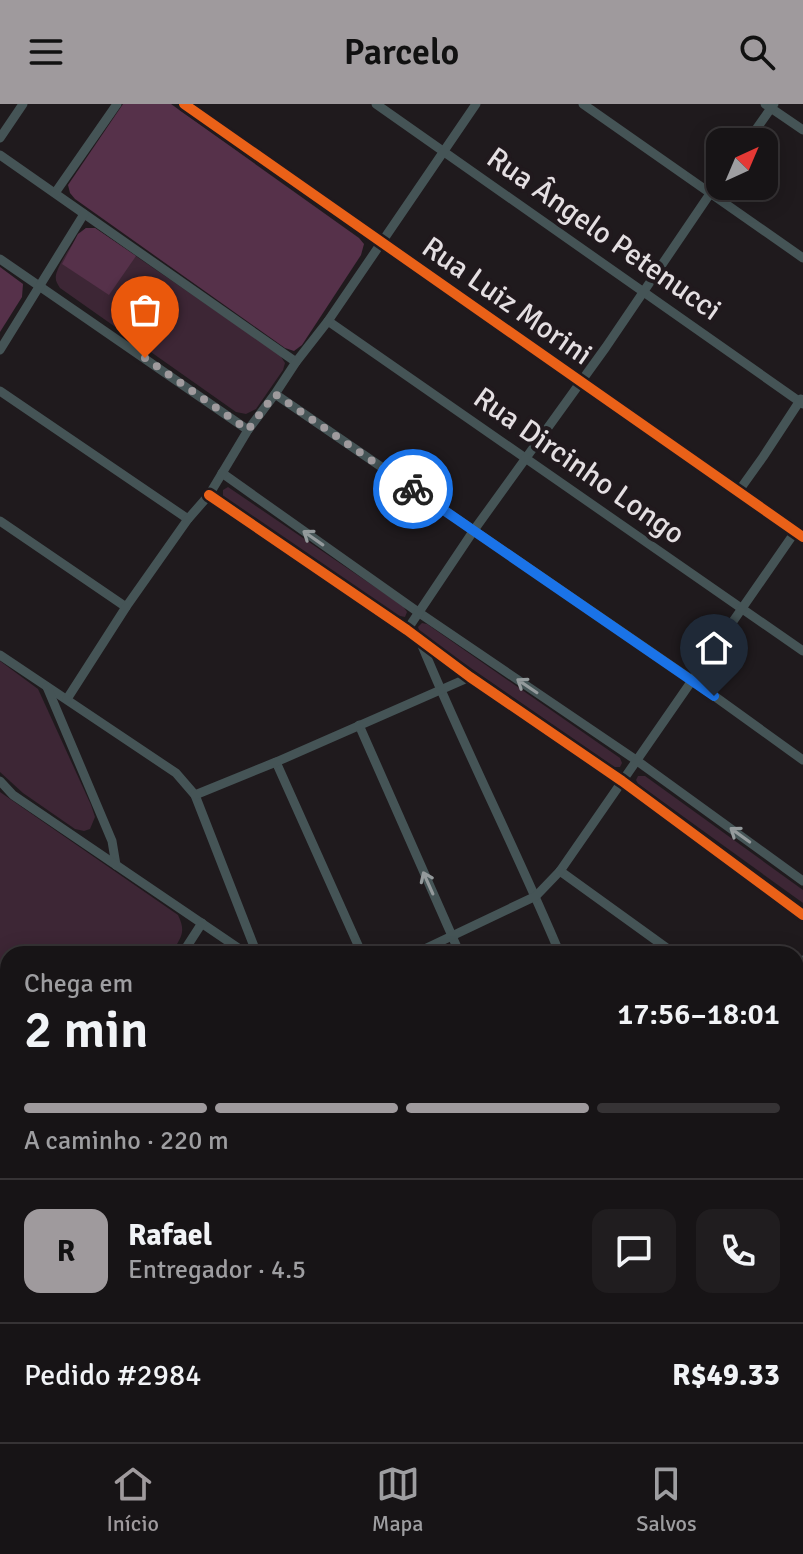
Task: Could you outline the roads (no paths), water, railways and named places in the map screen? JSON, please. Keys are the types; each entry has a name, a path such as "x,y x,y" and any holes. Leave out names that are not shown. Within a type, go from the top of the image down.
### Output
{"street":[{"path":"0,138 23,104"},
{"path":"55,193 117,104"},
{"name":"Rua Luiz Morini","path":"184,104 198,108 381,242 799,535"},
{"name":"Rua Ângelo Petenucci","path":"376,104 802,400"},
{"path":"67,699 126,607 188,519 209,495 248,430 328,321 476,104"},
{"path":"583,104 706,189"},
{"path":"756,128 770,105 803,130"},
{"path":"0,155 296,362"},
{"path":"407,630 706,198"},
{"path":"721,200 803,258"},
{"path":"0,350 84,214"},
{"path":"0,259 248,430"},
{"name":"Rua Dircinho Longo","path":"328,321 803,651"},
{"path":"0,391 188,519"},
{"path":"275,394 692,680 803,760"},
{"path":"738,492 802,400"},
{"path":"222,473 418,612 636,760 803,881"},
{"path":"209,495 622,781 803,915"},
{"path":"0,521 126,607"},
{"path":"431,946 536,896 560,871 742,608 799,535"},
{"path":"420,640 557,946"},
{"path":"0,655 176,773 195,795 254,946"},
{"path":"195,795 470,677"},
{"path":"47,687 112,841 116,865"},
{"path":"359,725 456,946"},
{"path":"276,762 358,946"},
{"path":"0,781 13,795 235,946"},
{"path":"560,871 664,946"},
{"path":"187,946 202,923"}]}
